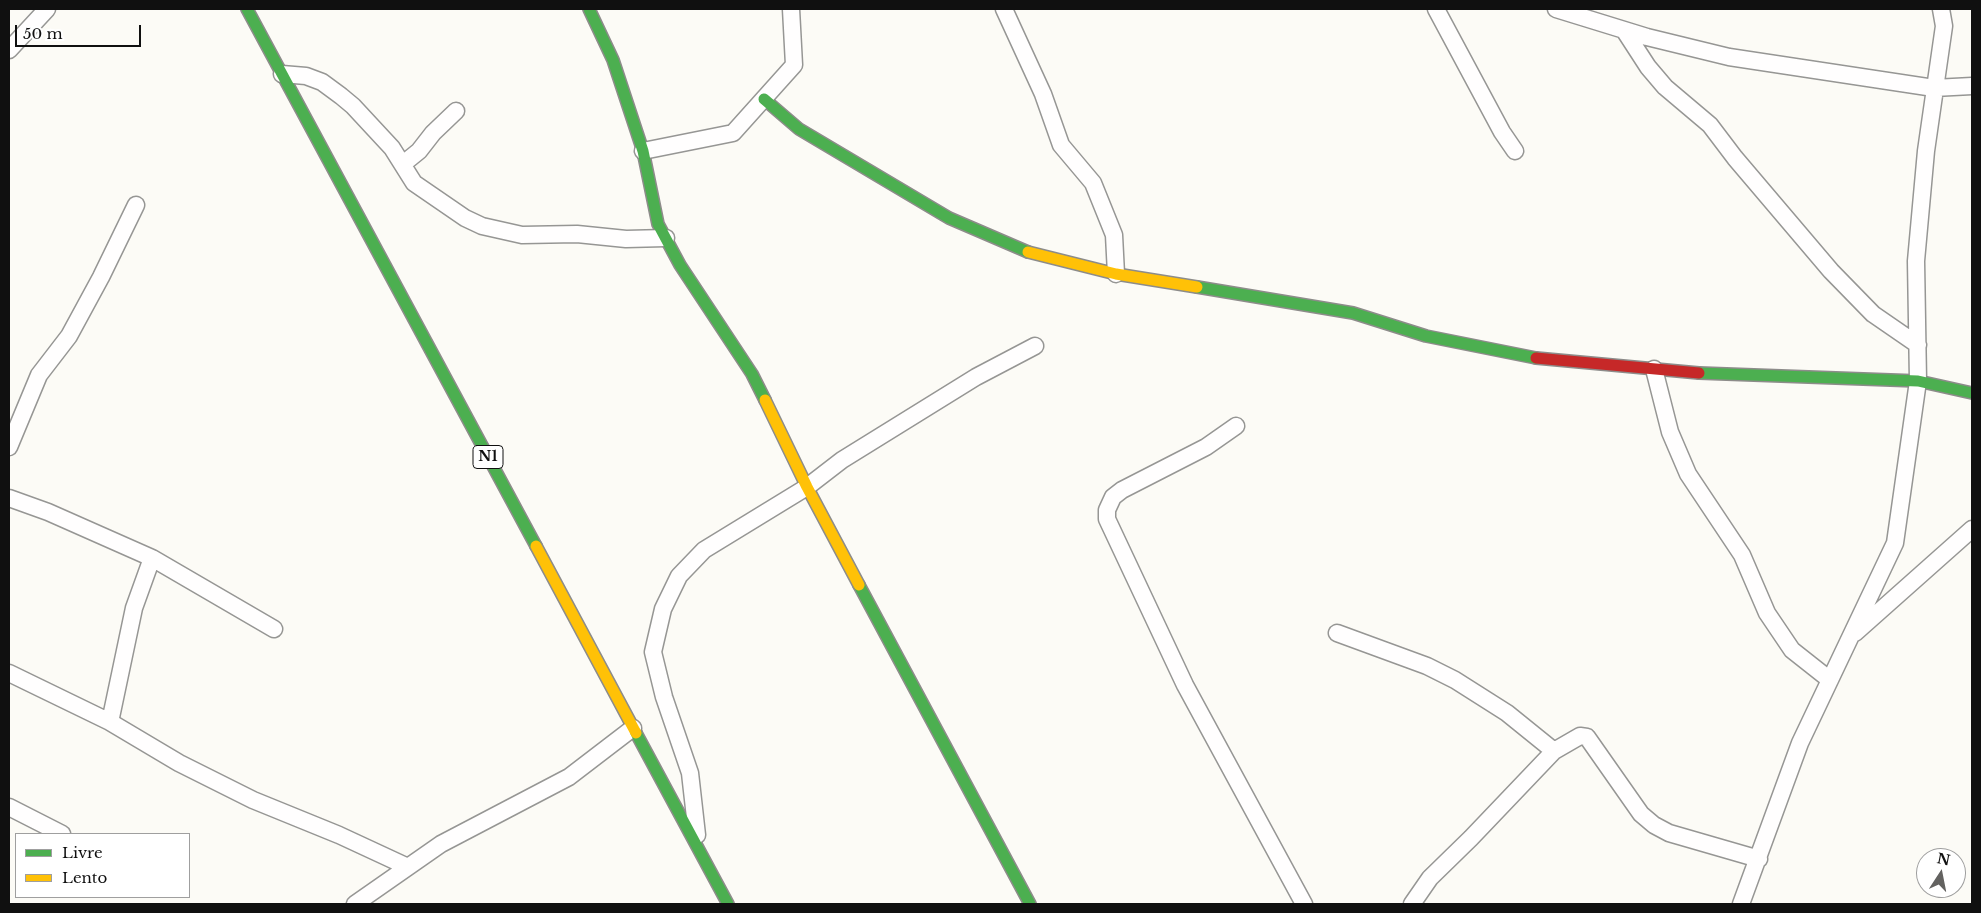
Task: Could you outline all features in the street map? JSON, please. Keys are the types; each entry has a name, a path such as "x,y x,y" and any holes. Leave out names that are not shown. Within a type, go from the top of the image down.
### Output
{"main road":[{"name":"N1","path":"247,9 728,904"},
{"path":"589,9 613,60 643,151 658,224 680,265 752,374 807,487 1030,904"},
{"path":"764,99 799,129 949,218 1027,252 1116,274 1353,313 1426,336 1521,356 1727,376 1836,377 1918,381 1972,393"}],"street":[{"path":"9,50 47,9"},
{"path":"643,151 733,133 794,65 791,9"},
{"path":"1004,9 1043,94 1061,145 1093,183 1114,235 1116,274"},
{"path":"1436,9 1502,132 1515,151"},
{"path":"1556,9 1624,30 1729,57 1934,88 1972,86"},
{"path":"1741,904 1800,743 1894,543 1918,381 1916,261 1934,88 1944,26 1941,9"},
{"path":"1624,30 1648,67 1665,87 1710,125 1735,158 1825,264 1873,314 1918,345"},
{"path":"282,74 306,76 322,82 366,120 392,148 414,183 450,209 482,226 522,235 577,234 626,239 666,238"},
{"path":"402,164 420,151 433,133 456,111"},
{"path":"9,448 39,375 69,336 102,277 136,205"},
{"path":"699,850 690,773 664,697 653,652 657,629 669,593 679,576 704,550 807,487 842,460 976,377 1035,346"},
{"path":"1654,369 1670,432 1688,474 1742,555 1767,613 1792,650 1830,680"},
{"path":"1236,426 1206,447 1122,490 1113,497 1107,510 1107,519 1185,685 1304,904"},
{"path":"9,498 48,512 152,558 274,629"},
{"path":"1850,638 1972,529"},
{"path":"110,722 134,608 152,558"},
{"path":"1337,633 1427,666 1455,680 1507,713 1554,751"},
{"path":"9,673 110,722 179,763 253,800 339,835 408,867"},
{"path":"355,904 441,844 569,777 633,728"},
{"path":"1412,904 1430,878 1472,838 1554,751 1580,736 1587,737 1641,814 1654,825 1670,833 1758,859"},
{"path":"9,807 60,833"}],"traffic: fast":[{"path":"247,9 536,546"},
{"path":"589,9 613,60 643,151 658,224 680,265 752,374 765,400"},
{"path":"764,99 799,129 949,218 1028,252"},
{"path":"1197,287 1353,313 1426,336 1536,358"},
{"path":"1699,373 1918,381 1972,393"},
{"path":"859,585 1030,904"},
{"path":"636,733 728,904"}],"traffic: slow":[{"path":"1028,252 1116,274 1197,287"},
{"path":"765,400 807,487 859,585"},
{"path":"536,546 636,733"}],"traffic: jam":[{"path":"1536,358 1699,373"}]}
